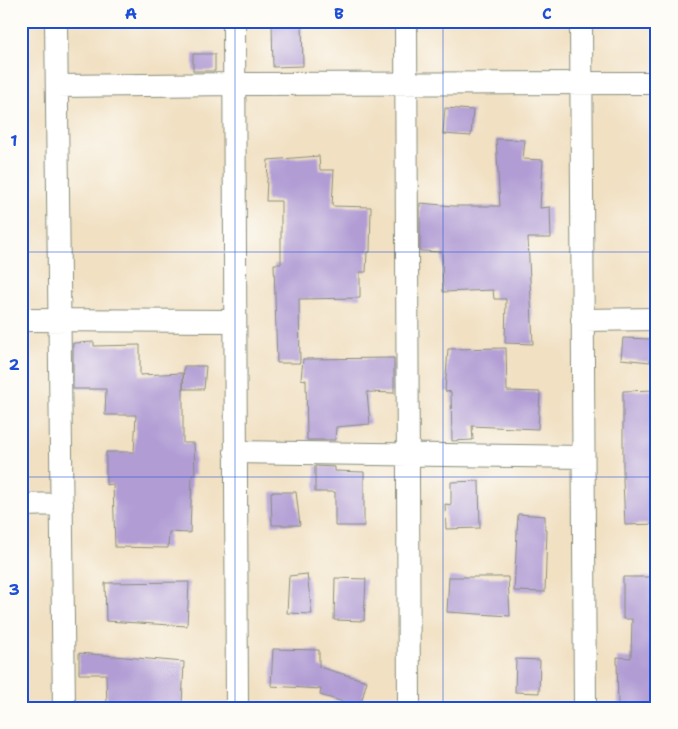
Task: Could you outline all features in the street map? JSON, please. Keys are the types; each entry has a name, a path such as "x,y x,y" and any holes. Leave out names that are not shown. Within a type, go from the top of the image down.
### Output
{"street":[{"path":"56,21 64,708"},
{"path":"234,21 237,708"},
{"path":"406,21 409,708"},
{"path":"580,21 585,708"},
{"path":"56,86 657,83"},
{"path":"582,320 657,319"},
{"path":"21,320 235,321"},
{"path":"235,452 583,457"},
{"path":"21,505 62,504"}],"building":[{"path":"302,22 303,66 273,67 272,23"},
{"path":"193,54 215,54 215,71 193,71"},
{"path":"445,108 473,110 471,136 443,134"},
{"path":"496,139 525,140 523,159 543,160 540,208 550,207 551,238 528,238 533,344 505,343 506,299 494,299 493,290 443,292 442,252 420,251 420,203 453,206 500,206"},
{"path":"319,156 320,170 334,170 332,206 371,207 370,252 367,252 366,272 360,272 360,298 299,299 300,363 277,363 274,264 281,264 281,201 266,201 268,160"},
{"path":"623,338 652,339 650,362 621,359"},
{"path":"94,342 94,346 140,345 140,375 183,373 183,443 194,443 195,475 192,475 190,533 169,532 168,548 115,547 113,484 106,485 106,452 134,452 136,415 105,415 106,389 73,389 73,343"},
{"path":"506,348 507,391 540,392 538,429 472,426 473,440 452,441 451,392 445,391 448,349"},
{"path":"394,358 394,393 367,392 370,424 336,427 335,440 307,440 306,380 301,379 303,359"},
{"path":"184,366 206,366 204,389 183,389"},
{"path":"657,390 657,410 653,410 654,457 657,457 657,524 625,525 623,391"},
{"path":"315,466 335,467 335,471 364,472 364,526 335,526 335,492 315,492"},
{"path":"479,481 480,528 446,529 445,504 451,505 451,482"},
{"path":"271,492 296,492 300,525 272,525"},
{"path":"518,514 545,516 545,530 547,530 545,592 514,591"},
{"path":"307,574 312,614 287,613 289,576"},
{"path":"449,577 508,577 510,616 447,612"},
{"path":"623,577 657,577 657,706 618,707 617,657 631,658 632,619 623,619"},
{"path":"335,578 366,579 364,621 334,620"},
{"path":"189,582 187,626 106,621 105,583"},
{"path":"273,649 319,650 319,667 367,681 360,707 320,695 321,689 271,686"},
{"path":"79,653 184,662 182,705 177,704 177,708 107,708 106,674 79,674"},
{"path":"516,659 540,660 539,693 515,692"}]}
